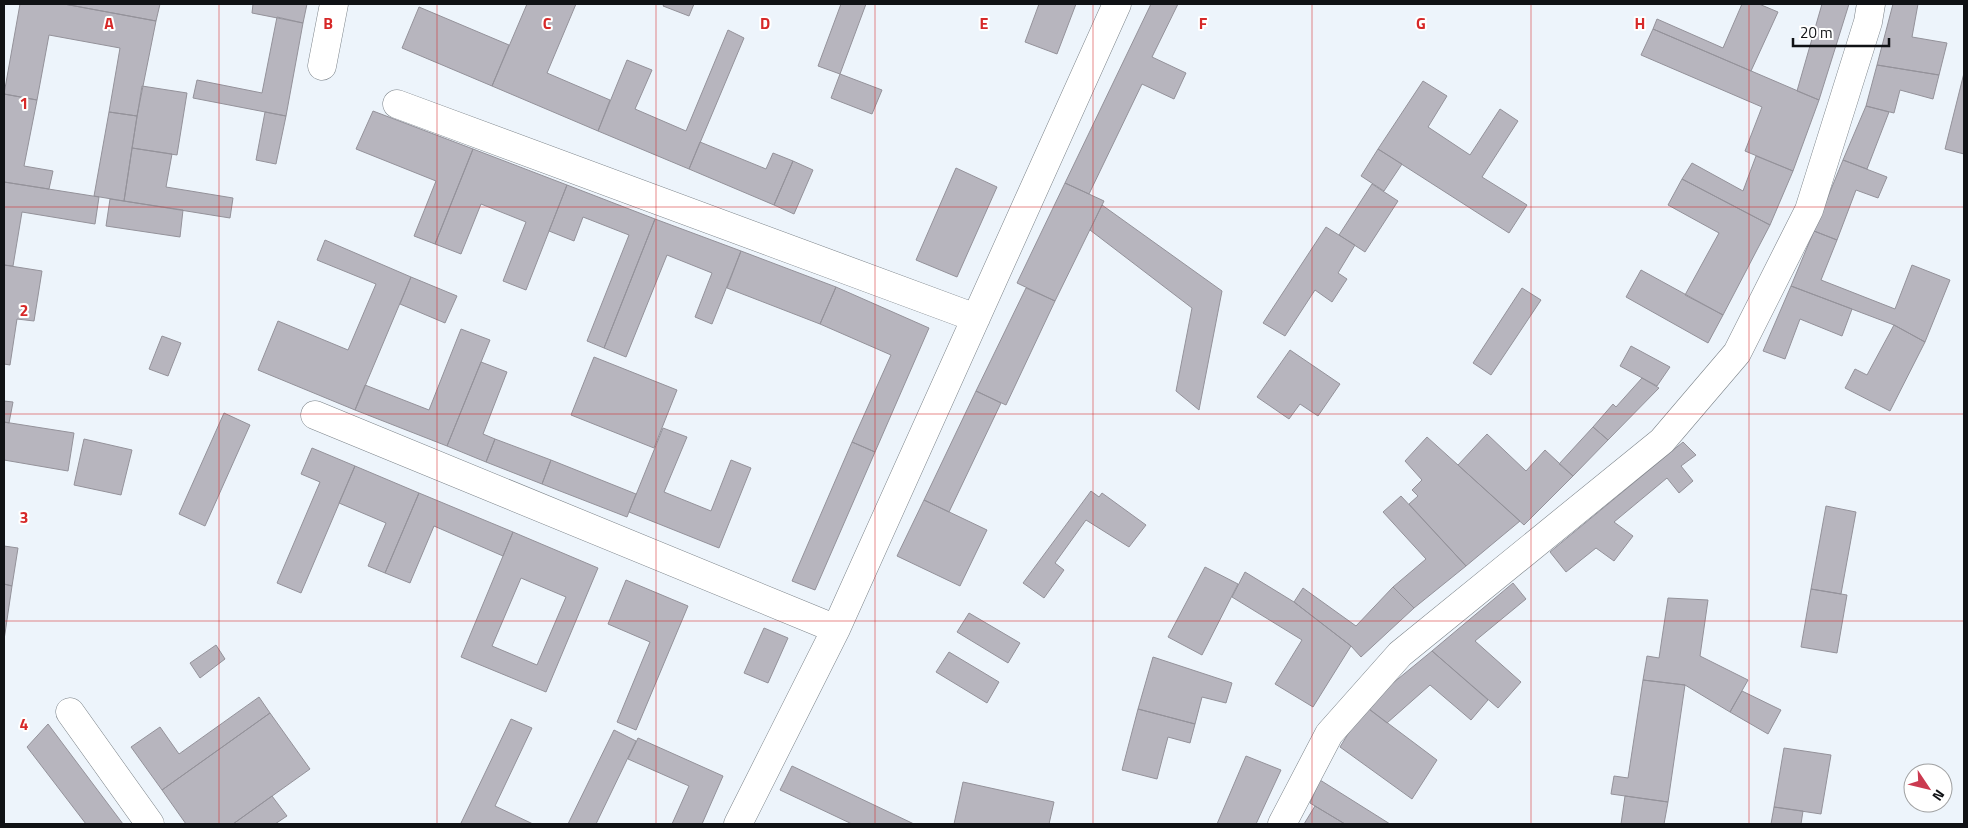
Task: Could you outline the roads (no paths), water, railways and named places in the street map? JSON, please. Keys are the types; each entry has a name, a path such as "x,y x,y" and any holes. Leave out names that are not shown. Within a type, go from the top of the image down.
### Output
{"street":[{"path":"322,66 334,4"},
{"path":"738,824 836,629 1117,4"},
{"path":"1282,824 1329,734 1400,654 1662,441 1737,352 1809,210 1868,22 1871,4"},
{"path":"397,104 976,318"},
{"path":"315,415 836,629"},
{"path":"70,712 150,824"}]}
